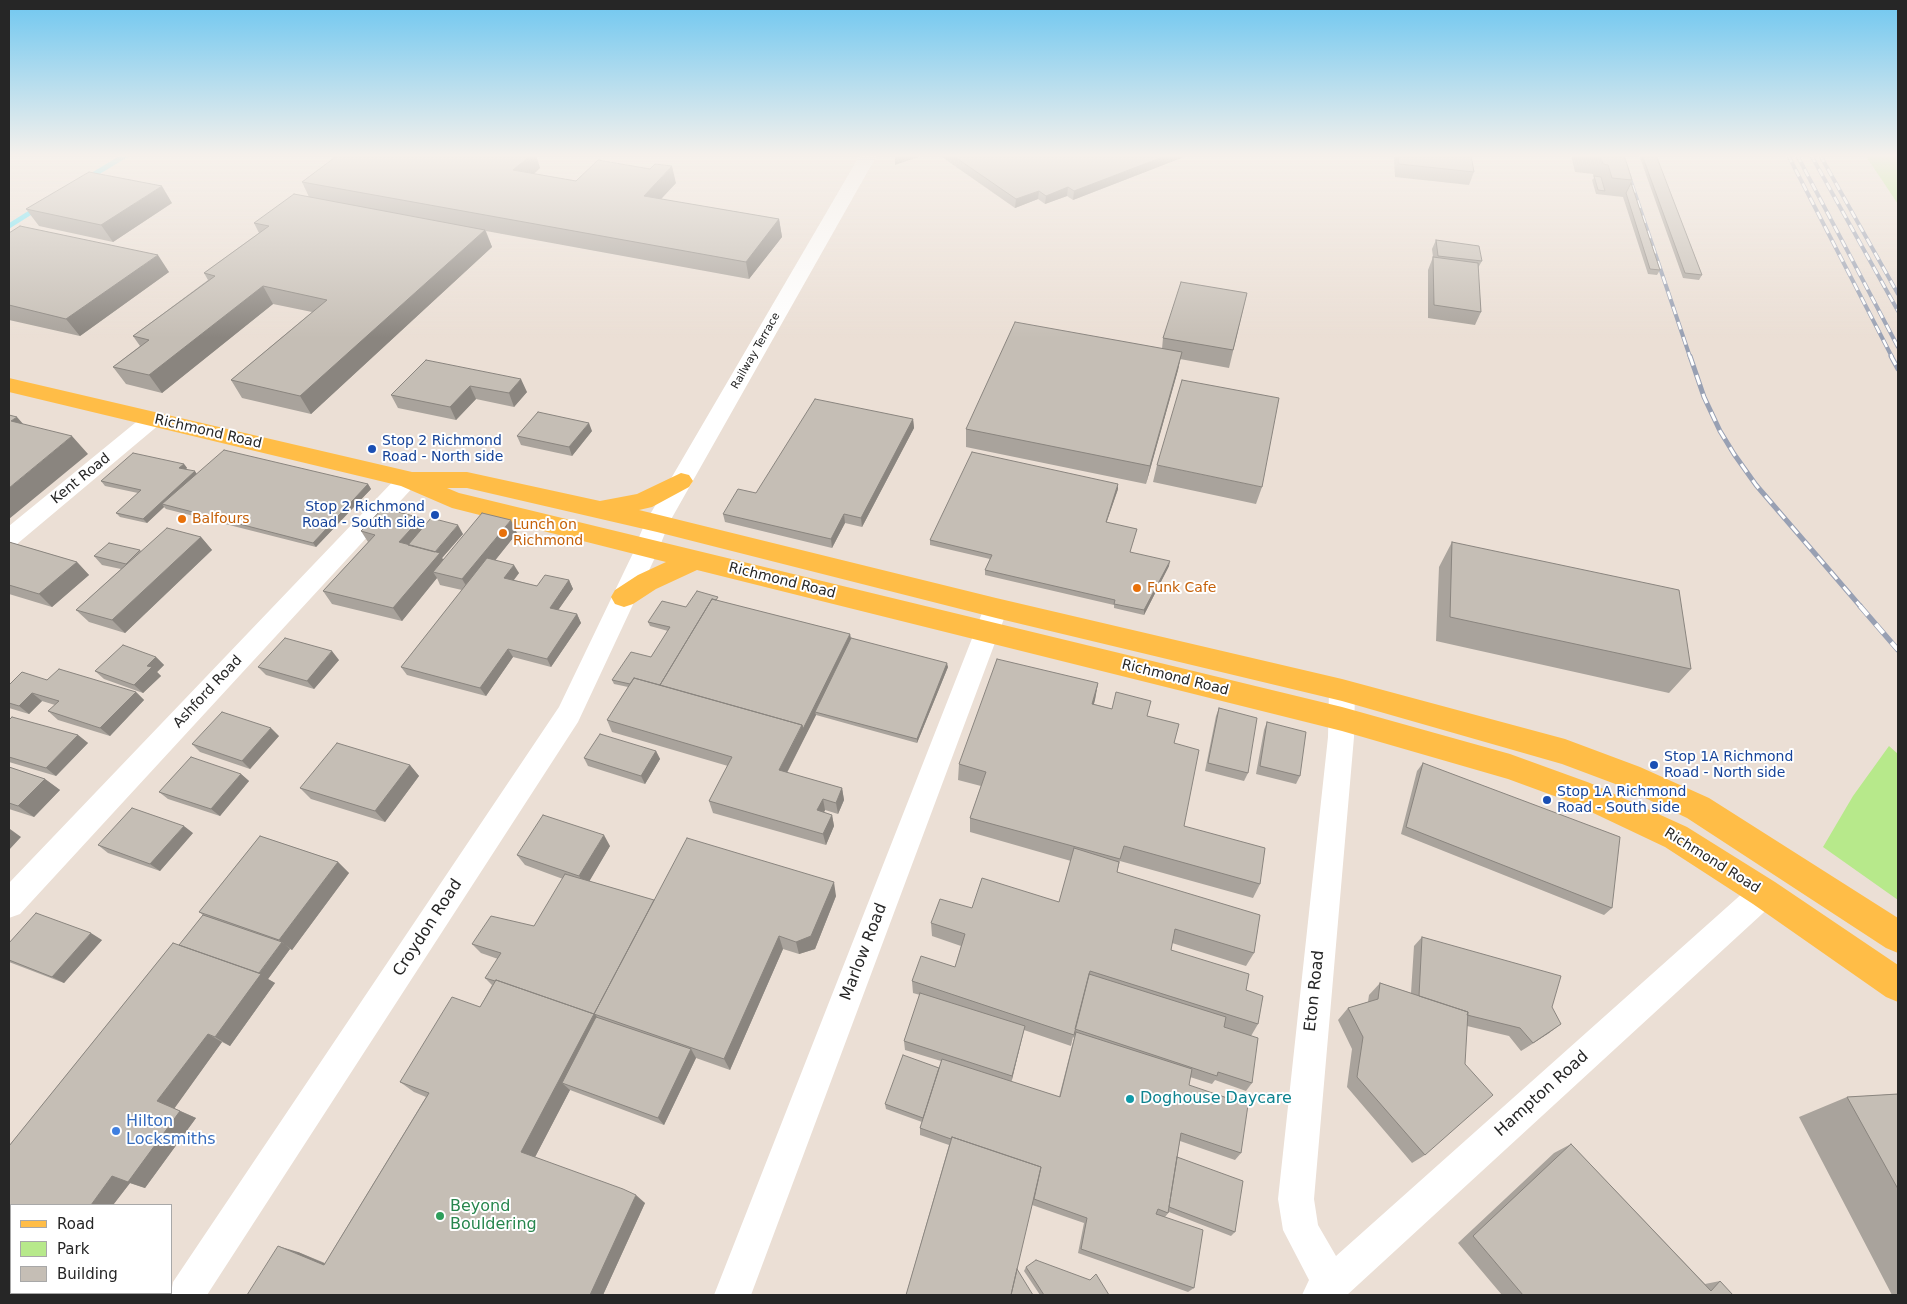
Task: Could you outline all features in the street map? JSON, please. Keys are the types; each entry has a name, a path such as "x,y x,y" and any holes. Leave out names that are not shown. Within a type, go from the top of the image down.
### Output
{"main road":[{"name":"Railway Terrace","path":"647,548 657,524 834,216"},
{"name":"Richmond Road","path":"9,385 408,479 467,480 598,510 657,524 698,547"},
{"name":"Richmond Road","path":"408,479 452,500 647,548 698,547 1342,705 1516,736 1629,776 1698,808 1898,937"},
{"path":"598,510 644,501 679,486 679,511 690,528 698,547 624,597"},
{"name":"Richmond Road","path":"1342,705 1579,792 1676,837 1764,893 1898,985"},
{"path":"1764,893 1779,859"}],"street":[{"name":"Kent Road","path":"9,538 153,419"},
{"name":"Ashford Road","path":"9,904 408,479"},
{"name":"Croydon Road","path":"186,1295 569,714 647,548"},
{"name":"Marlow Road","path":"732,1295 992,620"},
{"name":"Eton Road","path":"1327,1289 1318,1261 1301,1230 1296,1199 1342,705"},
{"name":"Hampton Road","path":"1327,1289 1764,893"}],"green space":[{"path":"1889,746 1898,754 1898,900 1823,847 1853,796"}],"building":[{"path":"58,216 115,216 101,225"},
{"path":"264,216 410,216 485,230 300,396 231,380 327,300 263,286 149,375 113,367 149,340 133,336 215,276 204,273 269,226 254,223"},
{"path":"490,216 761,216 779,219 746,262"},
{"path":"1633,216 1642,216 1660,270 1650,269"},
{"path":"1664,216 1679,216 1702,275 1685,273"},
{"path":"20,226 158,255 66,319 9,305 9,233"},
{"path":"1436,240 1479,246 1482,261 1438,256"},
{"path":"1433,257 1478,263 1481,312 1434,305"},
{"path":"1181,282 1247,293 1233,350 1163,338"},
{"path":"1015,322 1182,352 1150,466 966,429"},
{"path":"426,360 521,379 509,393 470,386 450,407 391,395"},
{"path":"1182,380 1279,398 1262,487 1157,465"},
{"path":"815,399 913,419 861,518 844,514 831,539 723,514 738,489 756,493"},
{"path":"538,412 589,423 569,447 517,436"},
{"path":"9,415 17,417 11,421 72,436 9,488"},
{"path":"224,450 368,484 313,543 162,504"},
{"path":"972,452 1118,484 1106,522 1137,529 1130,552 1170,561 1144,610 1114,604 1115,600 985,570 992,555 930,540"},
{"path":"133,453 184,464 179,468 195,471 143,519 116,513 141,490 101,481"},
{"path":"383,508 421,518 399,542 440,553 393,608 323,591 375,535 361,531"},
{"path":"482,513 511,520 462,579 433,572"},
{"path":"431,518 458,525 435,552 408,545"},
{"path":"167,528 201,537 112,620 76,610"},
{"path":"9,542 77,562 39,594 9,585"},
{"path":"1452,542 1679,590 1691,669 1450,617"},
{"path":"109,543 140,550 126,564 94,556"},
{"path":"487,558 514,565 504,578 537,586 545,575 569,580 550,608 577,614 547,659 508,649 480,688 401,667"},
{"path":"697,591 718,597 716,600 712,599 660,685 634,678 630,684 612,680 631,652 651,657 670,627 648,622 662,601 686,607"},
{"path":"712,599 850,634 803,729 802,725 660,685"},
{"path":"285,638 332,651 307,681 258,667"},
{"path":"851,638 947,663 917,739 815,712"},
{"path":"123,645 156,657 147,666 152,667 134,685 95,671"},
{"path":"997,659 1098,683 1092,704 1112,709 1116,692 1151,701 1147,716 1179,724 1174,743 1199,750 1184,826 1265,848 1260,884 1124,846 1120,859 970,818 986,772 959,764"},
{"path":"59,669 136,692 100,728 48,711 59,701 32,693 19,706 9,703 9,685 22,672 47,680"},
{"path":"634,678 802,725 779,770 842,788 836,803 823,799 817,810 832,815 823,834 709,801 732,757 607,720"},
{"path":"1219,708 1257,718 1248,773 1208,763"},
{"path":"222,712 271,728 242,761 192,744"},
{"path":"12,717 78,735 46,768 9,757 9,720"},
{"path":"1267,722 1306,732 1300,776 1260,766"},
{"path":"600,734 656,751 641,776 584,758"},
{"path":"337,743 410,765 375,811 300,788"},
{"path":"191,757 241,774 211,809 159,792"},
{"path":"1423,763 1620,837 1612,908 1406,827"},
{"path":"9,767 45,779 18,806 9,803"},
{"path":"132,808 184,826 150,864 98,845"},
{"path":"543,815 604,835 579,876 517,855"},
{"path":"260,836 338,862 279,940 199,912"},
{"path":"687,838 834,882 811,936 796,942 779,936 724,1059 594,1014"},
{"path":"1074,848 1119,862 1117,872 1260,915 1254,953 1175,929 1171,950 1249,974 1246,990 1263,996 1258,1024 1090,971 1074,1035 912,981 921,956 955,967 965,934 931,923 940,899 972,908 982,878 1059,902"},
{"path":"565,874 654,900 594,1014 496,980 485,978 501,953 472,944 491,916 534,926"},
{"path":"36,913 91,933 52,977 9,960 9,943"},
{"path":"203,915 282,942 259,973 179,945"},
{"path":"1422,937 1561,976 1552,1007 1561,1024 1533,1043 1520,1028 1467,1015 1468,1012 1419,996"},
{"path":"173,943 261,974 215,1037 208,1034 157,1101 180,1111 128,1182 112,1176 92,1204 10,1204 10,1294 64,1295 9,1295 9,1146"},
{"path":"1089,974 1226,1017 1224,1027 1258,1038 1252,1083 1218,1072 1217,1076 1075,1029"},
{"path":"496,980 594,1014 521,1152 636,1195 590,1295 247,1295 278,1246 324,1265 429,1093 400,1082 452,997 480,1007"},
{"path":"1380,983 1468,1012 1465,1064 1493,1095 1425,1155 1357,1077 1363,1037 1348,1008 1378,999"},
{"path":"920,993 1025,1026 1012,1076 904,1041"},
{"path":"596,1017 691,1049 658,1118 562,1083"},
{"path":"1076,1032 1192,1069 1189,1085 1248,1105 1241,1153 1181,1133 1168,1213 1158,1209 1156,1214 1203,1230 1194,1288 1081,1249 1087,1218 1034,1199 1041,1167 920,1128 942,1059 1060,1097"},
{"path":"903,1055 939,1068 923,1118 885,1104"},
{"path":"1898,1094 1898,1189 1847,1097"},
{"path":"952,1137 1041,1167 1011,1295 906,1295"},
{"path":"1571,1144 1711,1291 1720,1281 1733,1295 1523,1295 1473,1236"},
{"path":"1177,1157 1243,1181 1235,1232 1169,1207"},
{"path":"1036,1260 1090,1280 1096,1274 1109,1295 1044,1295 1026,1267"},
{"path":"1017,1269 1033,1295 1011,1295"}],"waterway":[{"path":"9,226 25,216"}],"railway":[{"path":"1642,216 1690,357"},
{"path":"1819,216 1892,357"},
{"path":"1829,216 1898,347"},
{"path":"1845,216 1898,311"},
{"path":"1854,216 1898,294"},
{"path":"1690,356 1704,397 1720,431 1734,454 1756,485 1861,607"},
{"path":"1891,356 1898,369"},
{"path":"1860,606 1898,650"}],"place":[{"name":"Stop 2 Richmond Road - North side","path":"372,449"},
{"name":"Stop 2 Richmond Road - South side","path":"435,515"},
{"name":"Balfours","path":"182,519"},
{"name":"Lunch on Richmond","path":"503,533"},
{"name":"Funk Cafe","path":"1137,588"},
{"name":"Stop 1A Richmond Road - North side","path":"1654,765"},
{"name":"Stop 1A Richmond Road - South side","path":"1547,800"},
{"name":"Doghouse Daycare","path":"1130,1099"},
{"name":"Hilton Locksmiths","path":"116,1131"},
{"name":"Beyond Bouldering","path":"440,1216"}]}
